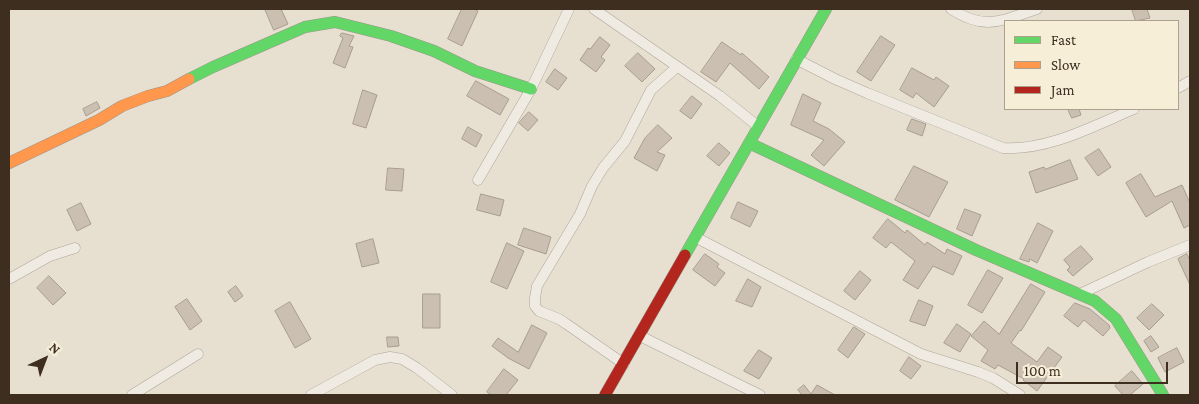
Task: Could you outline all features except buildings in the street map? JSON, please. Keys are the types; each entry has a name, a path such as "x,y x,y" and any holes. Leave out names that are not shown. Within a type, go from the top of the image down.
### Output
{"street":[{"path":"478,180 531,89 569,9"},
{"path":"594,9 720,96 759,127"},
{"path":"605,395 826,9"},
{"path":"950,9 962,16 986,23 998,22 1037,9"},
{"path":"9,163 99,120 122,106 167,91 213,67 305,27 322,23 335,22 346,24 391,36 434,51 475,71 531,89"},
{"path":"796,59 867,93 1003,148 1035,147 1132,110"},
{"path":"624,364 568,325 539,311 535,306 534,298 542,275 580,214 592,186 603,168 625,141 648,95 658,83 677,67"},
{"path":"1179,87 1190,81"},
{"path":"749,143 976,250 1095,301 1116,320 1163,395"},
{"path":"695,237 921,354 993,378 1020,395"},
{"path":"1080,294 1148,262 1190,245"},
{"path":"9,279 50,256 75,248"},
{"path":"640,336 760,395"},
{"path":"132,395 198,354"},
{"path":"311,395 375,360 390,357 402,360 417,368 452,395"}],"traffic: fast":[{"path":"685,255 826,9"},
{"path":"189,79 305,27 335,22 391,36 434,51 475,71 531,89"},
{"path":"749,143 976,250 1095,301 1116,319 1163,395"}],"traffic: slow":[{"path":"9,163 99,120 122,106 167,91 189,79"}],"traffic: jam":[{"path":"605,395 685,255"}]}
